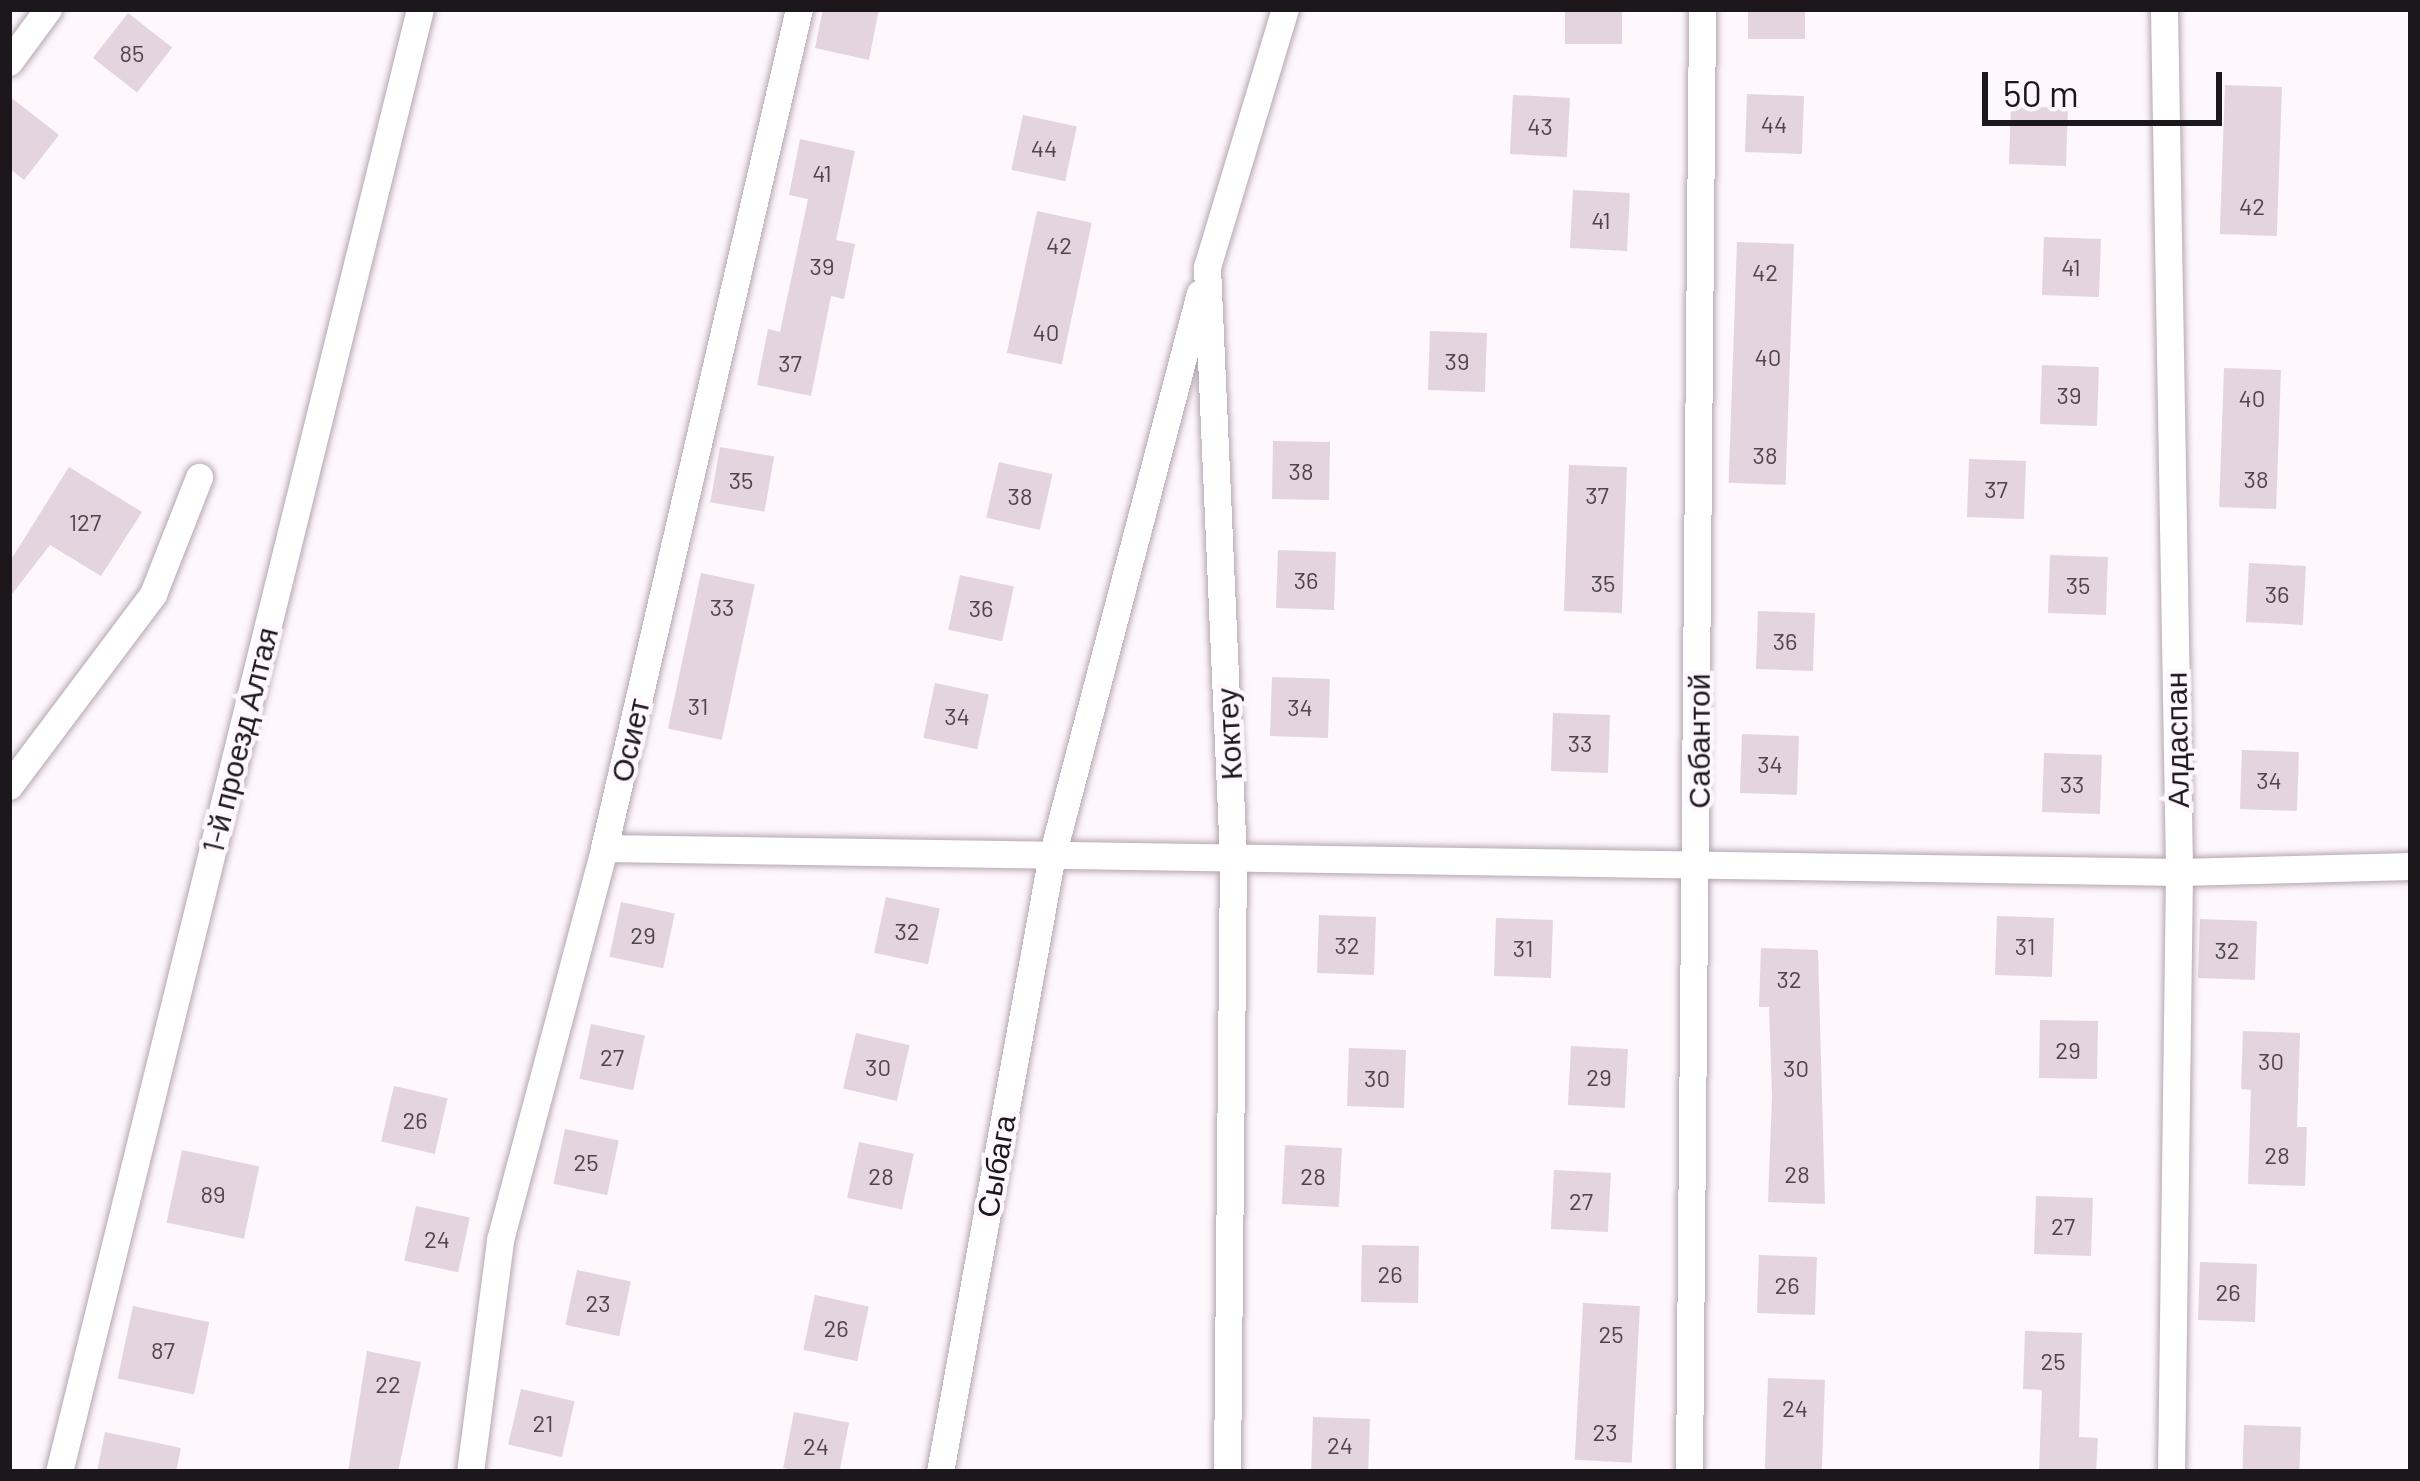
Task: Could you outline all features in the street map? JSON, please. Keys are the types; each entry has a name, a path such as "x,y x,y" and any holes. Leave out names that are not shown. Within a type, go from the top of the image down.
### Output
{"street":[{"path":"9,62 48,9"},
{"name":"1-й проезд Алтая","path":"59,1472 420,9"},
{"name":"Осиет","path":"470,1472 500,1240 604,848 799,9"},
{"name":"Коктеу","path":"1227,1472 1233,858 1207,267 1285,9"},
{"name":"Сабантой","path":"1689,1472 1698,866 1702,9"},
{"name":"Алдаспан","path":"2164,9 2179,872 2171,1472"},
{"name":"Сыбага","path":"940,1472 1051,860 1207,267"},
{"path":"9,786 153,594 199,477"},
{"path":"604,848 1051,860 1233,858 2179,872 2411,866"}],"building":[{"path":"823,9 879,9 869,60 815,48"},
{"path":"1565,9 1622,9 1622,44 1565,44"},
{"path":"1748,9 1805,9 1805,39 1748,39"},
{"path":"128,13 172,47 137,92 93,58"},
{"path":"2225,85 2282,87 2277,236 2220,234"},
{"path":"1747,94 1804,96 1802,154 1745,152"},
{"path":"1513,95 1570,98 1567,157 1510,154"},
{"path":"9,96 59,135 24,180 9,168"},
{"path":"2011,106 2068,108 2066,166 2009,164"},
{"path":"1023,115 1077,126 1065,181 1011,170"},
{"path":"800,139 855,151 836,240 855,244 844,299 831,296 811,396 757,385 768,329 780,332 808,199 789,195"},
{"path":"1573,190 1630,193 1627,251 1570,248"},
{"path":"1037,211 1092,223 1062,364 1007,353"},
{"path":"2044,237 2101,239 2099,297 2042,295"},
{"path":"1737,242 1794,244 1786,485 1729,483"},
{"path":"1430,331 1487,333 1485,392 1428,390"},
{"path":"2042,365 2099,367 2097,426 2040,424"},
{"path":"2224,368 2281,370 2276,509 2219,507"},
{"path":"1273,441 1330,442 1329,500 1272,499"},
{"path":"720,447 774,457 764,512 710,502"},
{"path":"1969,459 2026,461 2024,519 1967,517"},
{"path":"999,462 1053,474 1040,530 986,518"},
{"path":"1569,465 1627,467 1622,613 1564,611"},
{"path":"69,467 142,512 101,576 50,545 9,598 9,563"},
{"path":"1278,550 1336,552 1334,610 1276,608"},
{"path":"2050,555 2108,557 2106,615 2048,613"},
{"path":"2249,563 2306,566 2303,625 2246,622"},
{"path":"701,573 755,584 722,740 668,729"},
{"path":"960,575 1014,586 1002,641 948,630"},
{"path":"1758,611 1815,613 1813,671 1756,669"},
{"path":"1272,677 1330,679 1328,738 1270,736"},
{"path":"935,683 989,694 977,749 923,738"},
{"path":"1553,713 1610,715 1608,773 1551,771"},
{"path":"1742,734 1799,736 1797,795 1740,793"},
{"path":"2242,750 2299,752 2297,811 2240,809"},
{"path":"2044,753 2102,755 2100,814 2042,812"},
{"path":"886,897 940,908 928,964 874,953"},
{"path":"621,902 675,913 663,968 609,957"},
{"path":"1319,915 1376,917 1374,975 1317,973"},
{"path":"1997,916 2054,918 2052,977 1995,975"},
{"path":"1496,918 1553,920 1551,978 1494,976"},
{"path":"2200,919 2257,921 2255,980 2198,978"},
{"path":"1761,948 1818,950 1825,1204 1768,1202 1772,1096 1769,1007 1759,1007"},
{"path":"2040,1020 2098,1021 2097,1079 2039,1078"},
{"path":"591,1024 645,1035 633,1090 579,1079"},
{"path":"2243,1031 2300,1033 2297,1127 2307,1127 2305,1186 2248,1184 2251,1090 2241,1089"},
{"path":"856,1033 910,1045 897,1101 843,1089"},
{"path":"1571,1046 1628,1049 1625,1108 1568,1105"},
{"path":"1349,1048 1406,1050 1404,1108 1347,1106"},
{"path":"394,1086 448,1098 435,1154 381,1142"},
{"path":"565,1129 619,1140 607,1195 553,1184"},
{"path":"859,1142 914,1154 902,1209 847,1198"},
{"path":"1285,1145 1342,1148 1339,1207 1282,1204"},
{"path":"182,1150 259,1166 244,1239 167,1222"},
{"path":"1554,1170 1611,1173 1608,1232 1551,1229"},
{"path":"2036,1196 2093,1198 2091,1256 2034,1254"},
{"path":"416,1206 470,1217 458,1272 404,1261"},
{"path":"1362,1245 1419,1246 1418,1303 1361,1302"},
{"path":"1759,1255 1817,1257 1815,1315 1757,1313"},
{"path":"2200,1262 2257,1264 2255,1322 2198,1320"},
{"path":"577,1270 631,1281 619,1336 565,1325"},
{"path":"815,1295 869,1306 857,1361 803,1350"},
{"path":"1583,1303 1640,1306 1632,1463 1575,1460"},
{"path":"133,1306 209,1322 194,1395 118,1378"},
{"path":"2025,1331 2082,1333 2079,1437 2098,1438 2096,1472 2039,1472 2042,1390 2023,1389"},
{"path":"367,1351 421,1362 398,1472 348,1472"},
{"path":"1768,1378 1825,1380 1822,1472 1765,1472"},
{"path":"521,1389 575,1401 562,1457 508,1445"},
{"path":"794,1412 849,1423 839,1472 783,1468"},
{"path":"1313,1417 1370,1419 1368,1472 1311,1472"},
{"path":"2244,1425 2301,1427 2299,1472 2242,1472"},
{"path":"105,1432 181,1448 176,1472 97,1472"}]}
